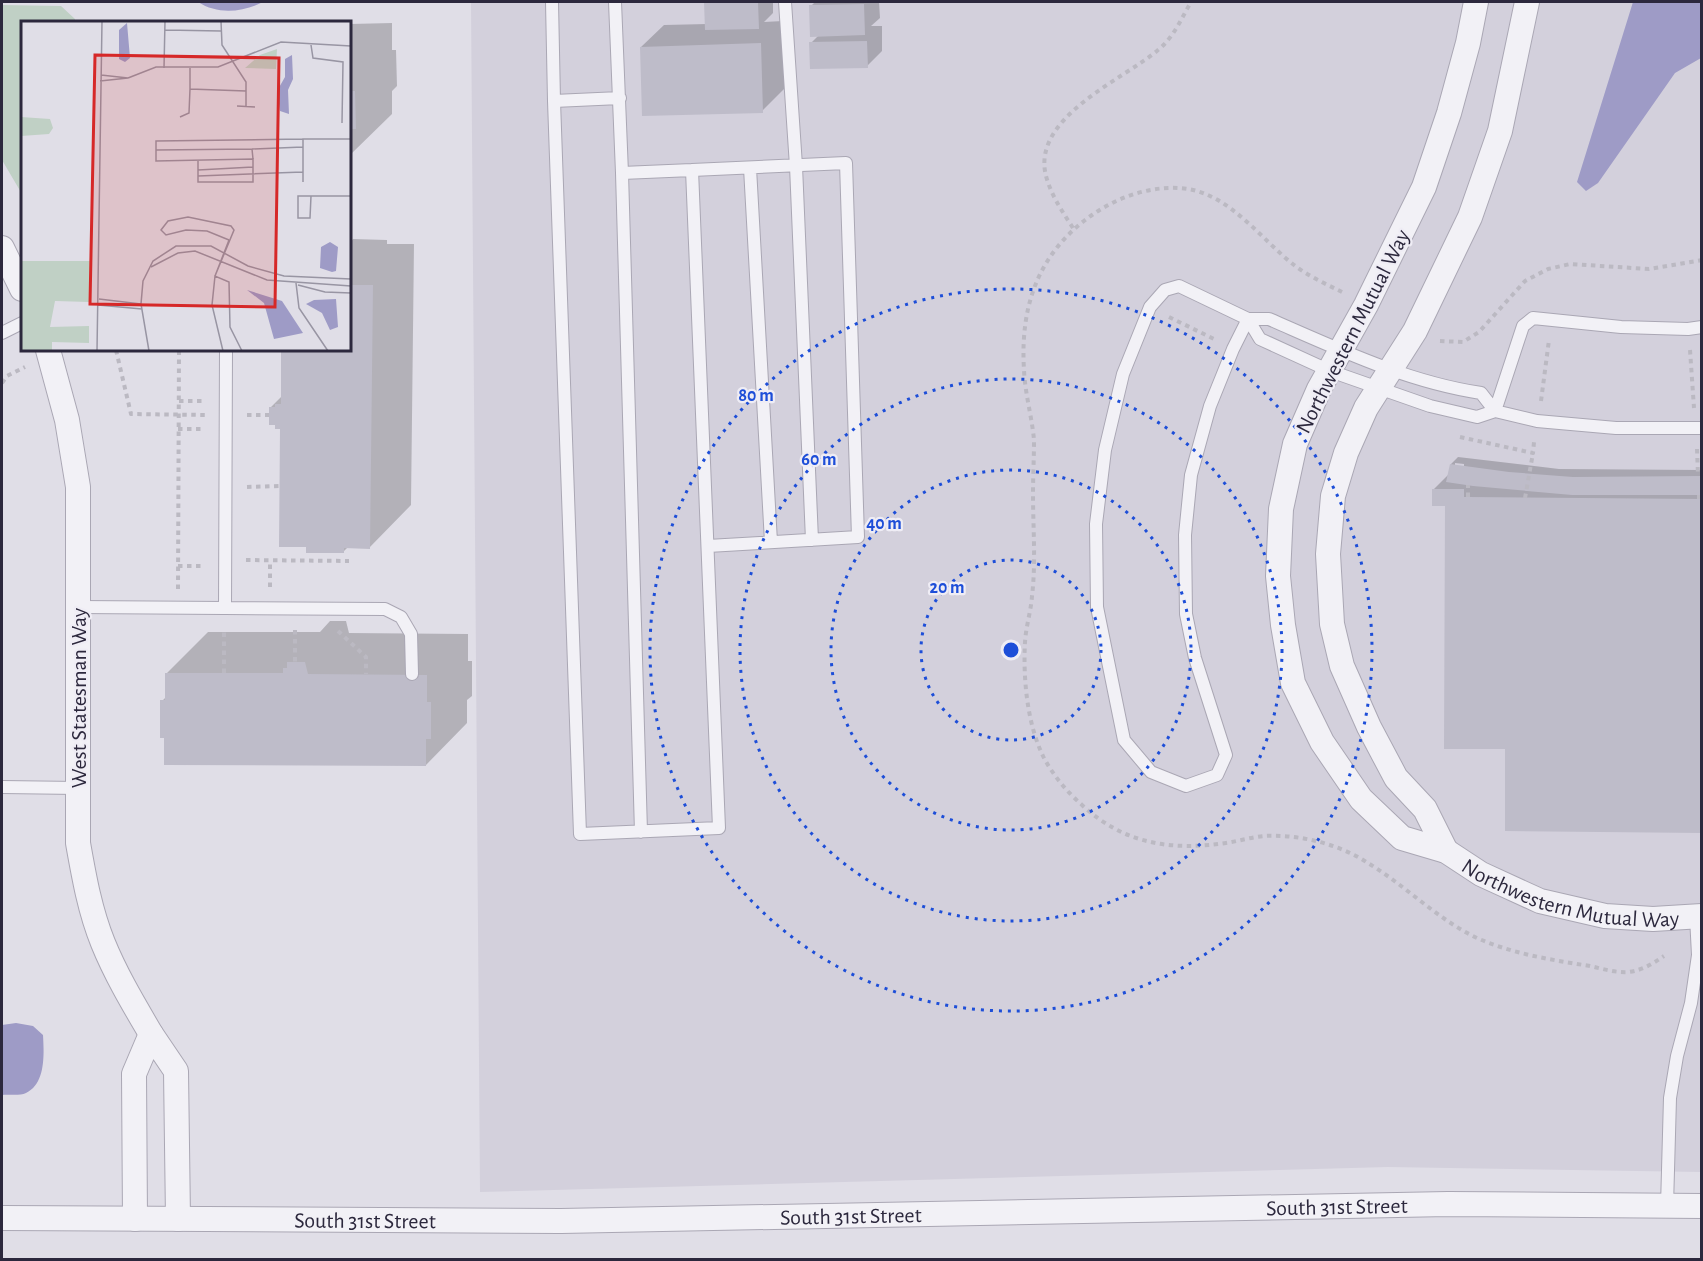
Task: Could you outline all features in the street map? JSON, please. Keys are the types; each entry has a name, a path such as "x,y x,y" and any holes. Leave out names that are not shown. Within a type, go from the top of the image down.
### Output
{"street":[{"name":"Northwestern Mutual Way","path":"1476,2 1468,43 1449,113 1424,187 1391,256 1319,389 1295,444 1281,509 1278,576 1283,625 1293,683 1322,742 1361,799 1402,838 1446,851 1481,874 1540,901 1605,916 1653,919 1699,916"},
{"name":"Northwestern Mutual Way","path":"1446,851 1425,809 1396,778 1369,728 1342,666 1332,624 1328,554 1333,496 1346,453 1366,408 1415,331 1470,217 1500,131 1527,2"},
{"path":"2,248 21,287"},
{"name":"West Statesman Way","path":"40,357 68,420 78,487 78,843 86,891 103,943 151,1034 176,1071 178,1219"},
{"path":"135,1219 134,1074 151,1034"},
{"name":"South 31st Street","path":"2,1218 561,1221 1436,1204 1701,1206"}],"lane":[{"path":"552,2 580,834 719,828 692,171"},
{"path":"615,2 620,98 641,832"},
{"path":"784,2 796,166 812,540"},
{"path":"554,101 620,98"},
{"path":"622,173 846,163 858,537 708,546"},
{"path":"750,168 771,542"},
{"path":"1248,319 1210,406 1191,475 1185,535 1186,614 1195,658 1226,755 1217,775 1186,786 1151,772 1124,740 1097,607 1096,524 1105,450 1123,374 1150,307 1165,290 1179,286 1248,319 1269,319 1335,361 1385,379 1430,406 1477,417 1495,411 1538,421 1605,428 1701,428"},
{"path":"1495,411 1523,326 1533,318 1621,327 1688,329 1701,327"},
{"path":"1248,319 1260,339 1335,361 1385,379 1481,393 1495,411"},
{"path":"2,333 21,324"},
{"path":"225,608 226,351"},
{"path":"78,608 385,609 401,617 411,634 412,674"},
{"path":"2,787 78,788"},
{"path":"1667,1206 1670,1098 1677,1056 1691,1003 1698,955 1699,916"}],"path":[{"path":"1073,228 1053,197 1045,173 1046,153 1053,133 1064,118 1080,105 1158,50 1173,35 1191,2"},
{"path":"1430,339 1448,343 1463,342 1479,333 1526,281 1548,269 1570,264 1648,269 1701,260"},
{"path":"1540,404 1552,320"},
{"path":"1688,329 1694,409"},
{"path":"116,351 131,414 210,415"},
{"path":"177,608 179,351"},
{"path":"2,383 7,376 40,357"},
{"path":"246,404 246,415 269,415"},
{"path":"1697,450 1698,476"},
{"path":"1525,498 1533,453"},
{"path":"1468,485 1468,497"},
{"path":"246,497 246,487 279,486"},
{"path":"245,549 245,560 349,561"},
{"path":"270,560 270,588"},
{"path":"178,566 208,566"},
{"path":"224,673 224,628 236,628"},
{"path":"287,628 305,628"},
{"path":"295,628 295,662"},
{"path":"336,629 366,657 366,674"}],"shaded area":[{"path":"198,2 263,2 231,11 214,9"},
{"path":"471,2 1701,2 1701,1172 1388,1167 480,1192"},
{"path":"1633,2 1701,2 1701,58 1675,73 1598,183 1586,191 1577,182"},
{"path":"16,1023 33,1026 43,1035 42,1067 33,1089 24,1094 2,1095 2,1025"}],"green space":[{"path":"2,5 61,6 75,21 21,21 21,192 2,160"}],"building":[{"path":"704,2 758,2 759,29 705,30"},
{"path":"864,4 865,35 810,37 809,5"},
{"path":"867,41 868,68 810,69 809,42"},
{"path":"761,43 763,113 642,116 640,47"},
{"path":"351,91 355,91 356,129 351,129"},
{"path":"351,285 373,285 370,549 344,548 344,553 306,553 306,547 279,547 280,429 275,429 275,425 269,425 269,407 281,404 281,351 351,351"},
{"path":"1450,464 1573,477 1702,476 1702,495 1572,495 1473,486 1446,482"},
{"path":"1432,489 1464,489 1464,497 1702,499 1702,833 1505,831 1505,749 1444,749 1445,506 1432,506"},
{"path":"287,662 305,662 308,674 427,675 427,702 431,702 431,739 426,739 426,766 164,765 164,738 160,738 160,700 165,700 165,673 283,673 283,668 287,668"}]}
